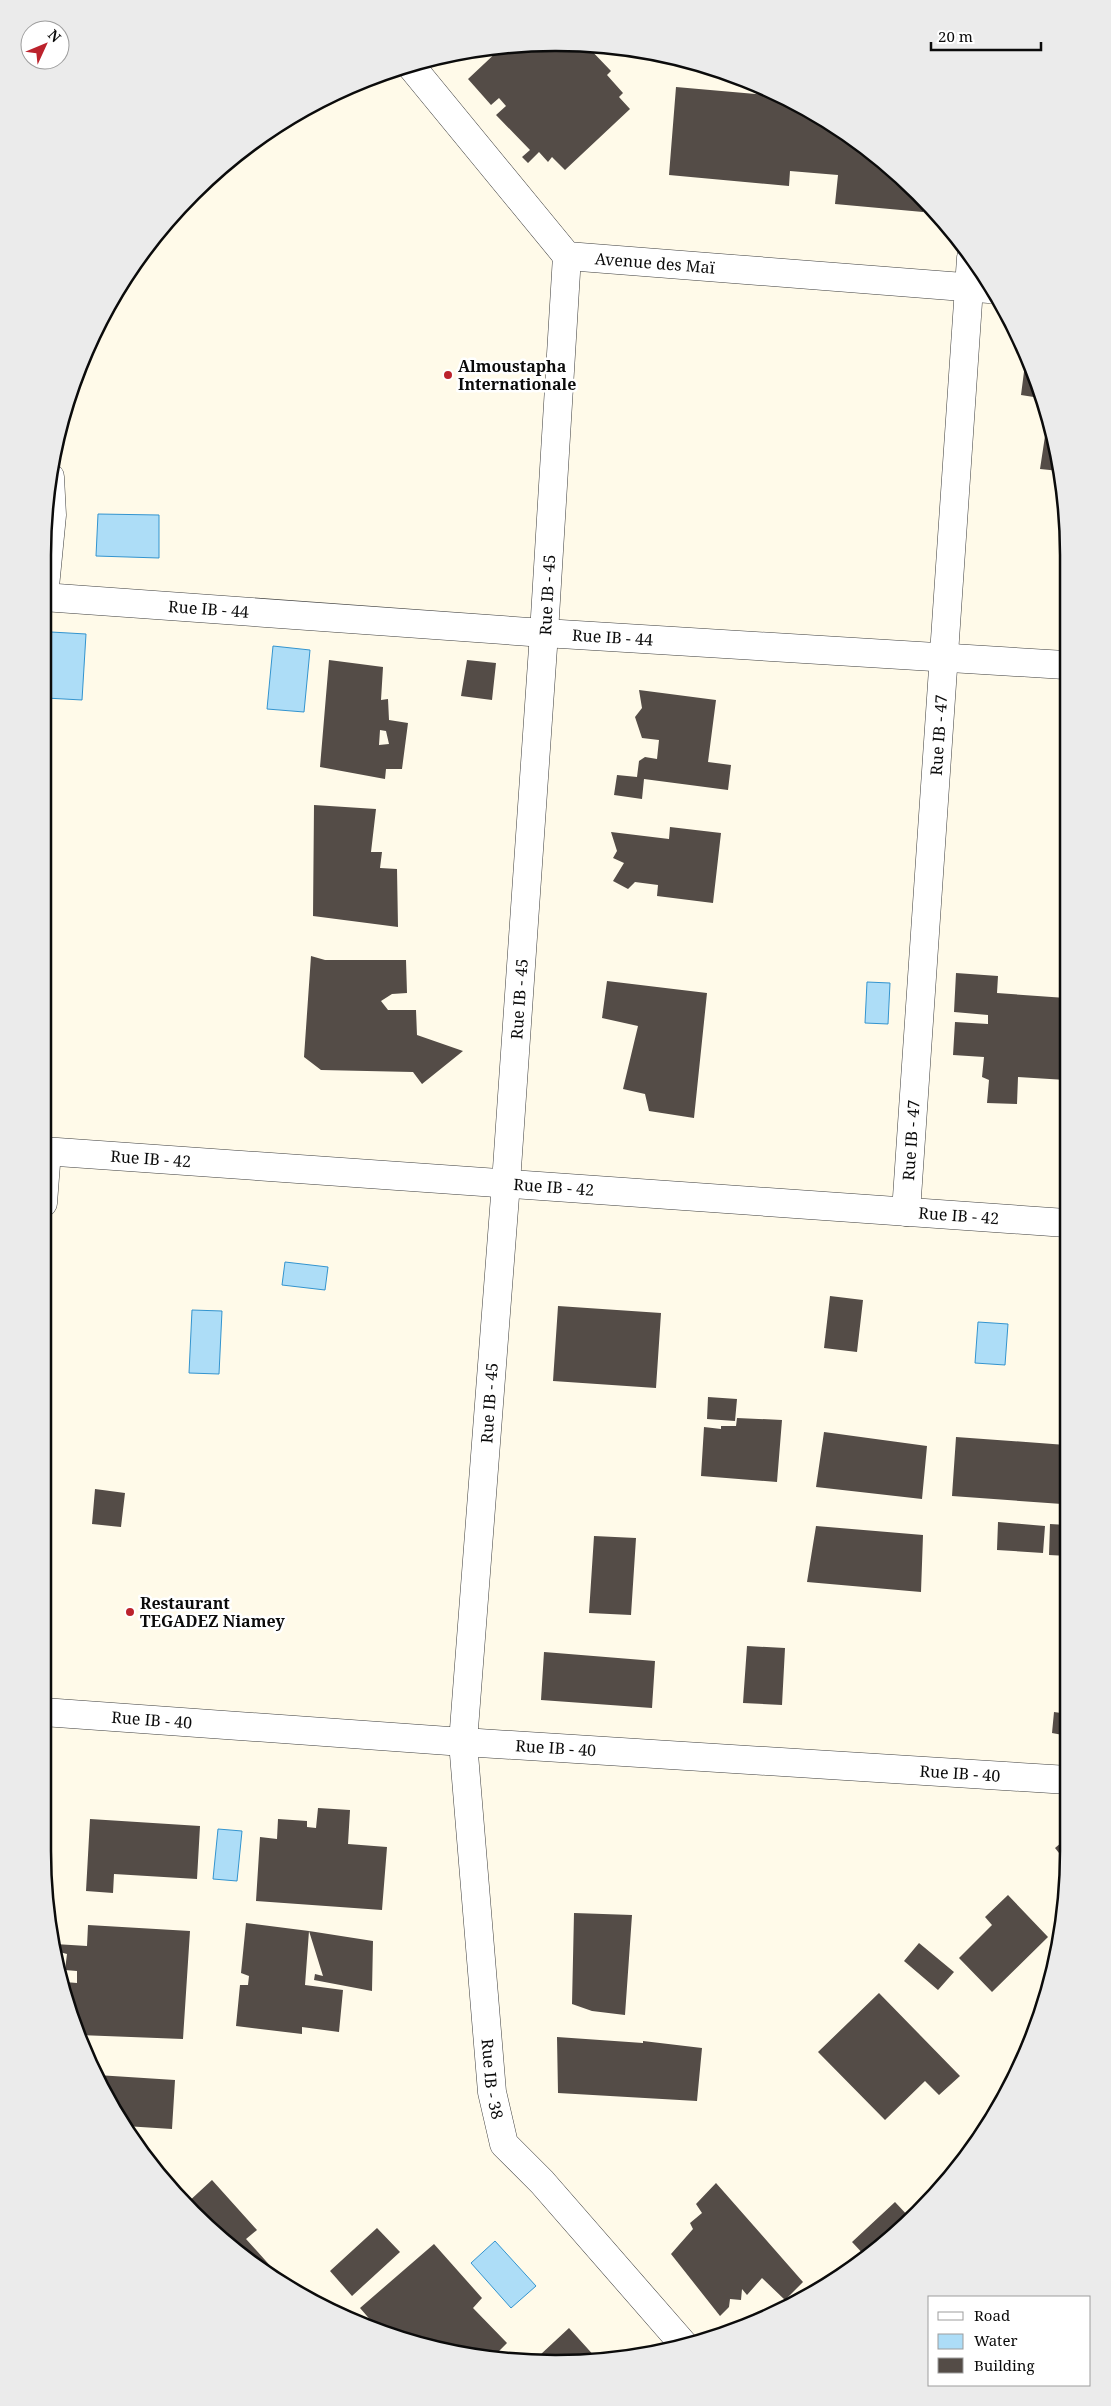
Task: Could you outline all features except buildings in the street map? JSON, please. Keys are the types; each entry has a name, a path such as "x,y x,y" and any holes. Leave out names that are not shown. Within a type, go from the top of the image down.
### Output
{"street":[{"path":"415,71 567,256"},
{"name":"Avenue des Maï","path":"567,256 979,288"},
{"name":"Rue IB - 45","path":"463,1742 506,1183 544,633 567,256"},
{"name":"Rue IB - 47","path":"906,1212 942,658 979,288"},
{"name":"Rue IB - 44","path":"51,598 544,633 1060,665"},
{"name":"Rue IB - 42","path":"51,1151 1060,1223"},
{"name":"Rue IB - 40","path":"51,1713 463,1742 1060,1779"},
{"name":"Rue IB - 38","path":"463,1742 492,2092 504,2144 542,2182 679,2339"}],"water":[{"path":"98,514 159,515 159,558 96,556"},
{"path":"51,632 86,634 82,700 51,698"},
{"path":"273,646 310,650 304,712 267,709"},
{"path":"867,982 890,983 888,1024 865,1023"},
{"path":"285,1262 328,1267 325,1290 282,1285"},
{"path":"192,1310 222,1311 219,1374 189,1373"},
{"path":"978,1322 1008,1324 1005,1365 975,1363"},
{"path":"218,1829 242,1831 237,1881 213,1879"},
{"path":"495,2241 536,2286 511,2308 471,2263"}],"place":[{"name":"Almoustapha Internationale","path":"448,375"},
{"name":"Restaurant TEGADEZ Niamey","path":"130,1612"}]}
